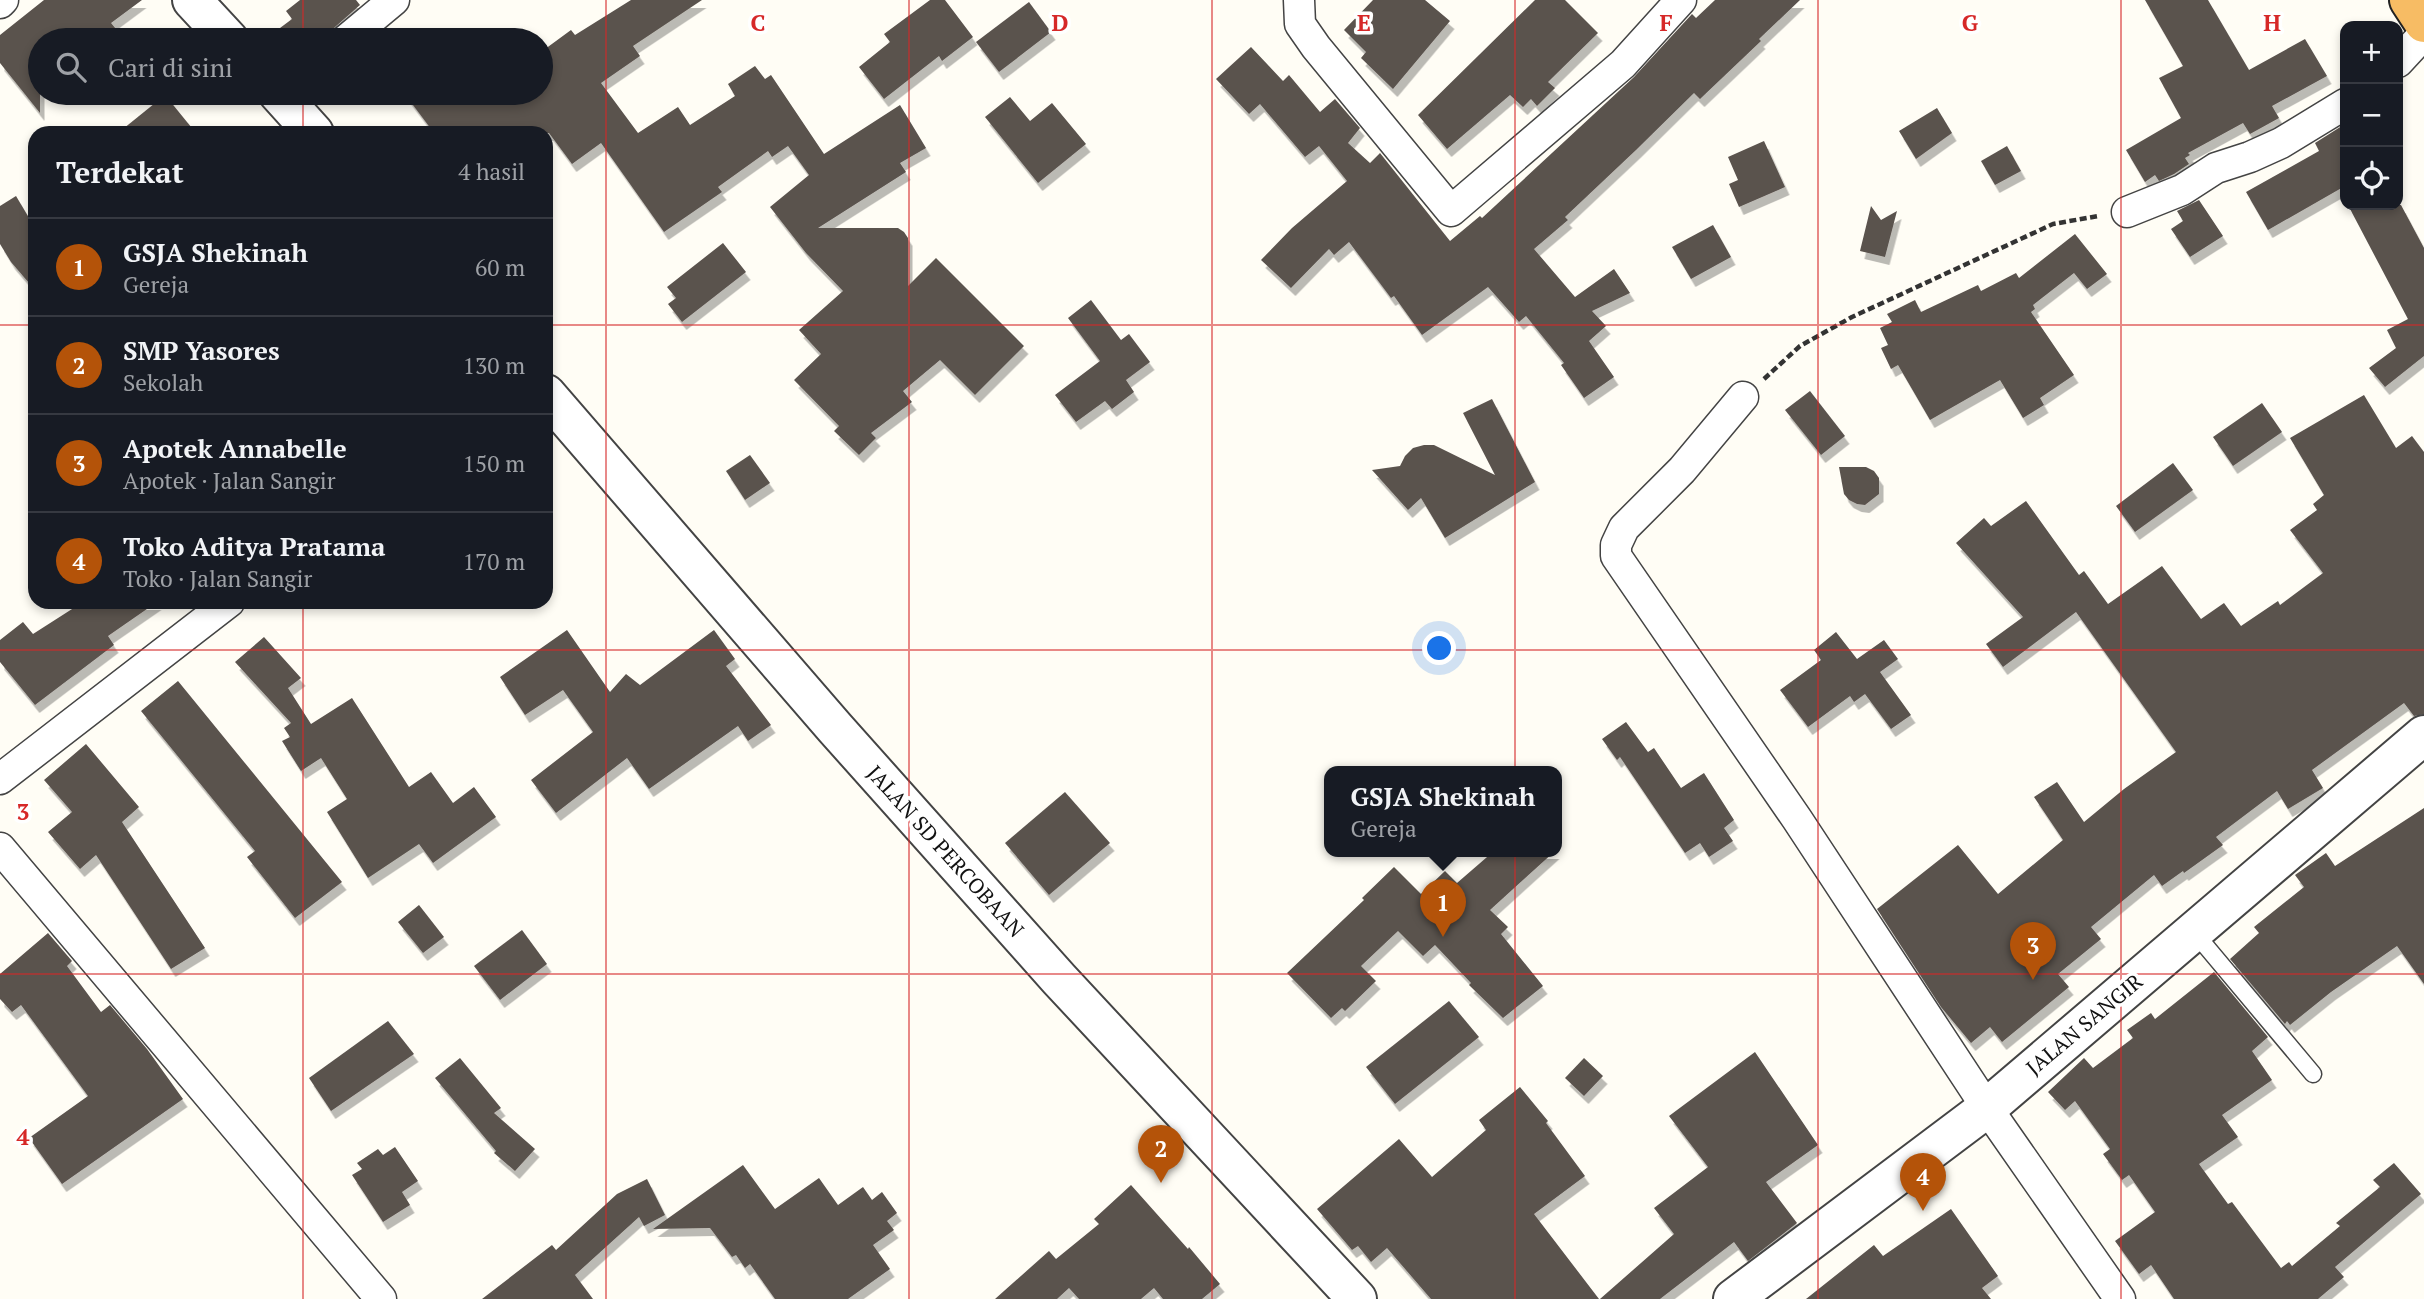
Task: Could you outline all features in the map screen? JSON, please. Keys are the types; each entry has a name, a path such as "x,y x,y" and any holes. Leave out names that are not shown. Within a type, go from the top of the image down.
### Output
{"highway":[{"path":"2409,0 2424,23"}],"street":[{"path":"192,0 218,28"},
{"path":"360,28 394,0"},
{"path":"1299,0 1300,24 1316,47 1451,211 1623,64 1681,0"},
{"path":"2403,57 2424,34"},
{"path":"290,105 308,126"},
{"path":"2127,212 2182,190 2216,168 2281,143 2340,107"},
{"path":"1744,397 1682,470 1624,528 1616,545 1616,556 1797,819 1987,1108 2120,1299"},
{"name":"JALAN SD PERCOBAAN","path":"553,402 835,727 1059,979 1357,1299"},
{"path":"0,779 220,609"},
{"name":"JALAN SANGIR","path":"1733,1299 1987,1108 2424,735"},
{"path":"0,848 381,1299"}],"lane":[{"path":"2194,932 2313,1074"}],"path":[{"path":"1744,397 1800,346 1852,317 2053,224 2127,212"}],"building":[{"path":"44,0 142,0 111,23 115,28 28,28 28,98 0,63 0,35"},
{"path":"300,0 356,0 360,5 334,28 280,28 292,19 286,11"},
{"path":"631,0 702,0 633,46 640,56 601,83 638,133 678,107 690,125 735,96 728,84 755,66 765,79 771,75 824,154 900,105 926,148 900,163 906,172 818,228 898,228 908,238 908,286 936,258 1024,346 975,395 940,360 903,391 912,402 871,433 876,438 859,455 834,431 839,426 794,380 821,354 799,330 843,291 806,253 770,207 809,175 788,146 772,157 768,151 718,187 722,192 664,232 601,143 572,164 553,138 553,126 429,126 413,105 553,105 553,43 571,30 575,35"},
{"path":"930,0 945,0 973,37 942,61 939,56 884,99 859,67 890,42 884,34"},
{"path":"1373,0 1425,0 1450,21 1393,89 1361,58 1366,52 1344,30"},
{"path":"1535,0 1565,0 1598,33 1548,82 1555,88 1537,106 1531,99 1523,107 1510,95 1447,149 1418,115"},
{"path":"1715,0 1800,0 1700,99 1694,93 1565,217 1568,220 1534,249 1575,297 1614,269 1630,293 1592,311 1606,326 1589,341 1614,377 1584,398 1561,365 1564,363 1526,316 1519,322 1488,287 1422,335 1349,242 1334,255 1329,249 1291,288 1261,260 1292,228 1347,181 1319,146 1305,157 1260,104 1249,114 1216,79 1251,47 1283,81 1289,75 1320,112 1335,99 1360,128 1348,143 1370,163 1380,153 1450,241 1480,216 1482,218 1634,77 1692,14 1696,18"},
{"path":"2145,0 2208,0 2249,70 2305,39 2327,76 2272,106 2279,118 2250,134 2243,123 2188,153 2190,155 2185,158 2189,164 2174,174 2159,181 2155,175 2145,182 2126,150 2181,118 2159,78 2183,66"},
{"path":"1029,2 1051,32 999,72 976,42"},
{"path":"1010,97 1030,121 1052,103 1086,144 1038,183 985,117"},
{"path":"153,105 173,105 190,126 127,126"},
{"path":"1937,108 1952,133 1916,159 1899,131"},
{"path":"2340,127 2340,189 2268,230 2246,192 2319,151 2315,143"},
{"path":"1764,141 1785,187 1739,207 1729,184 1738,180 1728,157"},
{"path":"2007,146 2021,171 1995,185 1981,161"},
{"path":"16,196 28,216 28,282 0,244 0,206"},
{"path":"2199,200 2223,236 2190,257 2171,229 2183,221 2177,211"},
{"path":"1871,206 1881,220 1897,211 1885,257 1860,251"},
{"path":"2403,209 2424,248 2424,356 2385,387 2369,368 2396,348 2387,330 2408,319 2351,210"},
{"path":"1713,225 1731,257 1691,279 1672,247"},
{"path":"2075,234 2107,274 2087,289 2074,273 2033,305 2035,309 2031,312 2074,375 2040,398 2044,405 2023,418 2000,380 1930,420 1898,365 1891,369 1881,348 1888,345 1880,328 1892,322 1887,314 1915,300 1921,312 1978,285 1981,291 2016,273 2019,278"},
{"path":"723,243 746,272 682,322 668,304 676,298 667,287"},
{"path":"1091,300 1121,340 1129,334 1150,362 1126,380 1134,392 1112,409 1105,401 1076,422 1055,395 1100,361 1068,318"},
{"path":"1810,391 1845,436 1821,455 1785,410"},
{"path":"2364,395 2396,448 2412,436 2424,452 2424,714 2414,716 2404,703 2312,770 2323,788 2288,809 2277,791 2216,837 2223,845 2184,873 2183,871 2162,886 2154,875 2091,927 2101,939 2058,974 2069,987 2002,1042 1990,1027 1971,1043 1941,1007 1877,909 1958,845 1998,894 2063,840 2034,797 2057,782 2084,822 2176,752 2076,612 2003,667 1986,644 2023,617 1956,543 1984,518 1991,526 2026,501 2079,575 2084,571 2108,604 2162,566 2201,619 2224,603 2241,626 2278,601 2280,605 2323,573 2290,530 2317,510 2313,504 2324,495 2290,438"},
{"path":"1492,399 1535,482 1445,538 1421,498 1408,510 1372,470 1400,466 1413,448 1434,445 1495,475 1463,413"},
{"path":"2262,403 2282,432 2233,466 2213,437"},
{"path":"750,455 770,483 745,500 726,471"},
{"path":"2173,463 2193,490 2135,532 2116,506"},
{"path":"1839,467 1866,467 1874,471 1879,478 1879,494 1865,505 1849,500 1844,494"},
{"path":"72,609 147,609 108,636 114,645 35,705 0,662 0,640 23,622 33,634"},
{"path":"567,630 610,692 626,674 640,685 714,630 735,659 726,666 771,725 748,741 738,726 649,789 627,758 556,813 531,780 593,732 563,690 525,715 500,677"},
{"path":"1836,632 1857,659 1884,640 1898,659 1880,672 1911,715 1891,729 1865,694 1854,702 1850,696 1808,727 1780,690 1821,660 1814,650"},
{"path":"264,637 301,678 288,688 311,724 352,698 409,787 431,772 453,803 474,787 496,817 433,863 419,844 368,878 327,812 347,799 321,758 301,771 282,741 290,737 284,728 291,723 235,662"},
{"path":"178,681 342,882 295,918 247,857 255,851 141,711"},
{"path":"1626,722 1648,752 1654,748 1681,788 1704,773 1734,820 1724,828 1733,841 1709,857 1700,843 1685,853 1620,757 1617,760 1602,739"},
{"path":"86,744 139,807 122,822 205,948 171,969 96,855 80,869 48,832 72,812 44,780"},
{"path":"1065,792 1110,843 1049,895 1005,843"},
{"path":"2424,808 2424,984 2397,946 2331,992 2290,1025 2287,1021 2285,1024 2230,959 2259,933 2254,927 2304,887 2295,875 2326,853 2335,866"},
{"path":"1487,857 1548,857 1490,910 1508,927 1501,934 1543,986 1503,1018 1469,985 1471,983 1435,945 1423,956 1398,931 1361,966 1376,981 1345,1011 1342,1008 1331,1018 1287,973 1364,900 1362,898 1394,867 1421,894 1445,871 1457,883"},
{"path":"419,905 444,937 423,953 398,922"},
{"path":"522,930 547,964 500,1000 474,966"},
{"path":"48,933 72,961 67,966 101,1012 110,1005 147,1049 183,1099 62,1184 29,1138 88,1096 21,1005 12,1012 0,999 0,974"},
{"path":"2214,972 2268,1037 2252,1051 2272,1080 2222,1115 2238,1137 2199,1164 2228,1204 2232,1202 2281,1268 2289,1262 2292,1266 2340,1226 2336,1223 2380,1187 2373,1180 2394,1163 2421,1194 2335,1267 2344,1277 2318,1299 2174,1299 2151,1265 2139,1274 2115,1241 2155,1212 2129,1175 2122,1180 2103,1154 2110,1149 2075,1101 2065,1110 2048,1092 2084,1058 2093,1068 2133,1038 2127,1030 2151,1013 2155,1019"},
{"path":"1449,1001 1479,1037 1395,1104 1366,1067"},
{"path":"388,1021 414,1054 331,1111 309,1078"},
{"path":"1755,1052 1818,1145 1766,1182 1797,1223 1748,1261 1734,1242 1660,1299 1600,1299 1674,1234 1654,1208 1708,1167 1669,1116"},
{"path":"460,1058 501,1108 494,1113 535,1149 515,1171 494,1153 496,1151 435,1078"},
{"path":"1584,1058 1603,1076 1584,1096 1565,1078"},
{"path":"1520,1087 1548,1121 1546,1123 1585,1176 1534,1214 1599,1299 1431,1299 1387,1248 1371,1262 1358,1246 1352,1250 1317,1209 1399,1139 1432,1177 1486,1130 1479,1120"},
{"path":"395,1147 418,1181 402,1192 410,1205 383,1222 352,1175 362,1169 357,1163 378,1149 383,1155"},
{"path":"743,1165 775,1209 819,1178 838,1205 863,1187 872,1200 882,1192 897,1213 887,1221 894,1230 873,1245 890,1269 848,1299 775,1299 750,1264 745,1268 736,1255 732,1257 710,1228 653,1229"},
{"path":"647,1179 665,1215 644,1226 639,1217 575,1275 593,1299 482,1299 552,1245 556,1250 617,1194"},
{"path":"1131,1185 1220,1284 1202,1299 1163,1299 1154,1288 1141,1299 1079,1299 1069,1288 1057,1299 995,1299 1049,1251 1056,1259 1099,1224 1094,1219"},
{"path":"1951,1209 1998,1276 1982,1288 1991,1299 1806,1299 1874,1245 1883,1256"}],"place":[{"name":"GSJA Shekinah","path":"1443,937"},
{"name":"Apotek Annabelle","path":"2033,980"},
{"name":"SMP Yasores","path":"1161,1183"},
{"name":"Toko Aditya Pratama","path":"1923,1211"}]}
